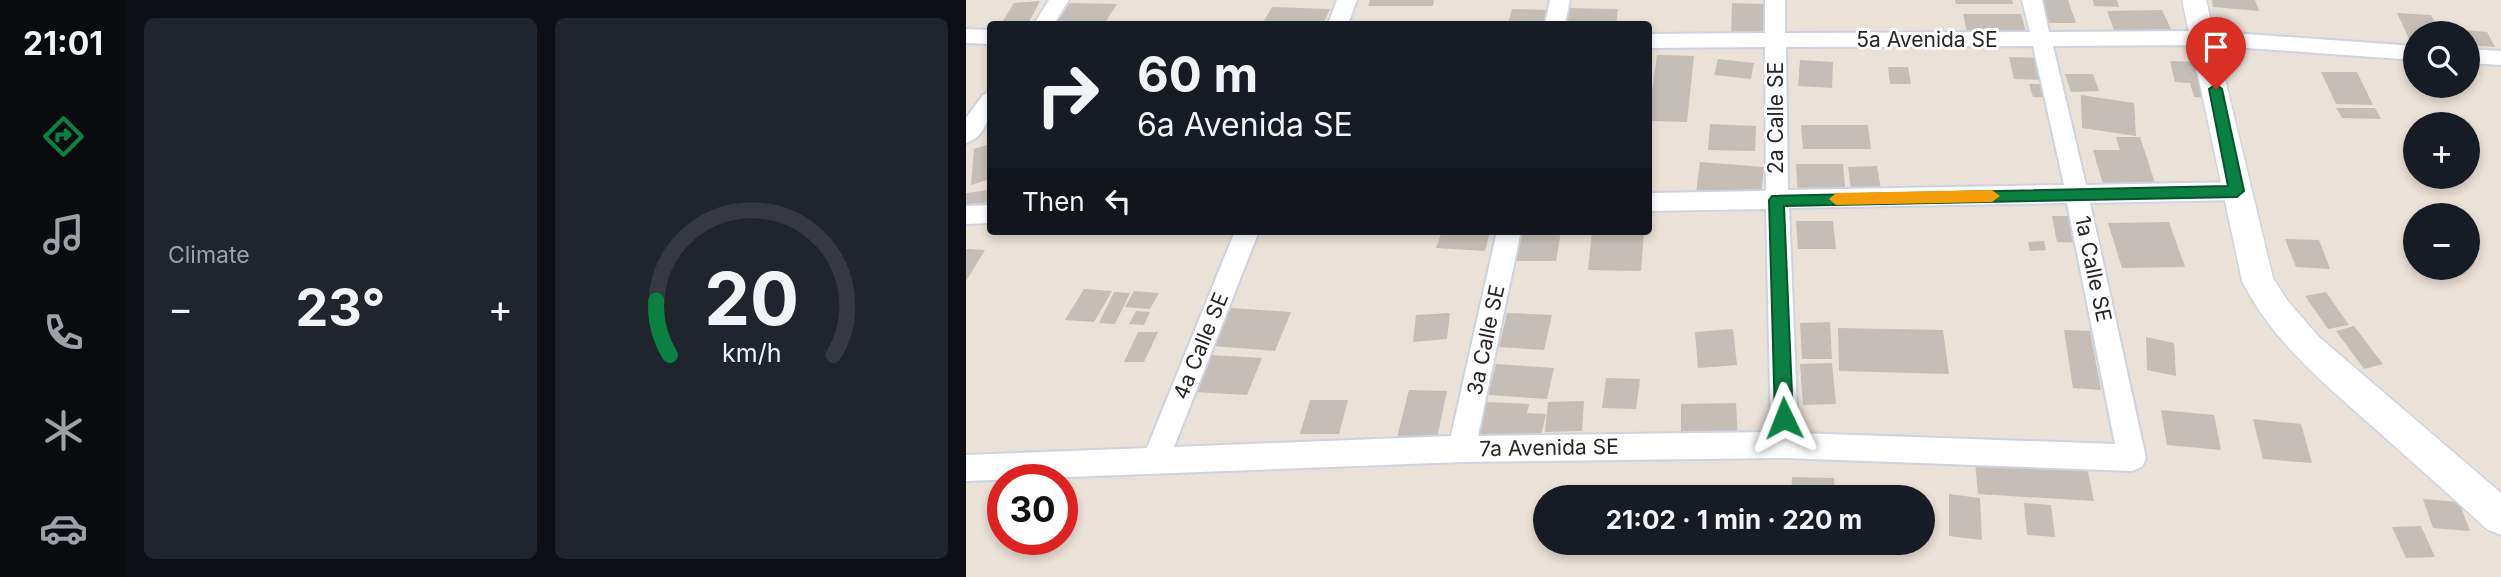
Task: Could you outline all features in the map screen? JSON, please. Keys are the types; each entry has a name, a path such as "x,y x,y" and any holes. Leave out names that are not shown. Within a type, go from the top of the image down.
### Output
{"street":[{"path":"1046,21 1059,0"},
{"path":"1339,21 1348,0"},
{"path":"1556,21 1560,0"},
{"name":"2a Calle SE","path":"1775,0 1777,200 1785,445"},
{"name":"1a Calle SE","path":"2032,0 2077,194 2132,458"},
{"path":"2194,0 2205,38 2258,281 2276,310 2307,347 2501,517"},
{"path":"966,36 987,37"},
{"name":"5a Avenida SE","path":"1652,41 2205,38 2403,51"},
{"path":"2480,57 2501,58"},
{"path":"966,135 987,104"},
{"path":"1652,202 2237,191"},
{"path":"966,215 987,214"},
{"name":"4a Calle SE","path":"1155,461 1245,235"},
{"name":"3a Calle SE","path":"1462,449 1508,235"},
{"name":"7a Avenida SE","path":"966,468 1462,449 1785,445 2132,458"}],"building":[{"path":"1370,0 1434,0 1433,6 1368,6"},
{"path":"1955,0 2012,0 2013,4 1956,4"},
{"path":"2041,0 2068,0 2076,23 2048,23"},
{"path":"2093,0 2117,0 2119,7 2094,6"},
{"path":"2212,0 2255,0 2259,11 2213,7"},
{"path":"1040,1 1030,21 1003,21 1014,3"},
{"path":"1070,3 1117,4 1106,21 1057,21"},
{"path":"1732,3 1763,4 1763,34 1731,34"},
{"path":"1272,7 1330,9 1324,21 1264,21"},
{"path":"1569,8 1618,9 1616,21 1566,21"},
{"path":"1512,9 1547,10 1545,21 1509,21"},
{"path":"2162,10 2172,31 2115,33 2107,11"},
{"path":"2397,13 2431,15 2434,21 2403,21 2403,26"},
{"path":"1963,14 2021,14 2027,36 1968,37"},
{"path":"2480,31 2487,32 2495,47 2480,46"},
{"path":"1657,55 1694,56 1687,122 1652,121 1652,92"},
{"path":"2009,57 2038,58 2043,80 2014,79"},
{"path":"1718,59 1754,63 1751,79 1714,75"},
{"path":"1800,60 1833,62 1832,88 1798,86"},
{"path":"2170,61 2205,62 2216,98 2194,97 2190,83 2175,82"},
{"path":"1888,67 1908,67 1911,84 1890,84"},
{"path":"2321,72 2357,72 2373,105 2336,104"},
{"path":"2065,74 2093,74 2099,91 2071,92"},
{"path":"2029,84 2046,84 2050,97 2033,97"},
{"path":"2081,95 2134,103 2136,136 2082,128"},
{"path":"2336,108 2375,108 2381,119 2342,118"},
{"path":"1710,124 1756,126 1755,151 1708,150"},
{"path":"1801,125 1868,125 1871,149 1803,149"},
{"path":"2116,137 2140,137 2158,192 2105,191 2093,150 2120,150"},
{"path":"987,145 987,180 971,185 974,149"},
{"path":"1700,162 1764,167 1761,197 1696,193"},
{"path":"1796,164 1843,164 1846,197 1798,197"},
{"path":"1877,166 1882,195 1852,196 1848,167"},
{"path":"987,190 987,202 966,205 966,193"},
{"path":"2052,216 2075,216 2081,243 2057,242"},
{"path":"1796,221 1833,221 1836,249 1798,249"},
{"path":"2169,222 2185,267 2122,268 2108,223"},
{"path":"1441,235 1489,235 1485,251 1436,248"},
{"path":"1516,235 1560,235 1556,261 1511,261"},
{"path":"1592,235 1644,235 1641,271 1588,270"},
{"path":"2285,239 2319,240 2330,269 2296,267"},
{"path":"2044,241 2046,250 2030,251 2028,242"},
{"path":"966,249 985,250 966,281"},
{"path":"1084,289 1112,291 1094,322 1065,320"},
{"path":"1134,291 1159,293 1150,309 1125,307"},
{"path":"1114,292 1130,293 1115,324 1099,323"},
{"path":"2326,292 2349,325 2328,329 2305,296"},
{"path":"1231,308 1291,312 1275,351 1213,346"},
{"path":"1136,311 1150,312 1144,325 1129,324"},
{"path":"1450,313 1447,339 1413,342 1416,315"},
{"path":"1507,313 1552,315 1544,350 1499,347"},
{"path":"1830,322 1832,359 1802,359 1800,323"},
{"path":"2354,326 2383,364 2364,369 2336,331"},
{"path":"1838,328 1943,330 1949,374 1839,371"},
{"path":"1733,329 1737,365 1698,368 1695,332"},
{"path":"2064,330 2090,331 2101,390 2073,388"},
{"path":"1138,332 1158,332 1144,362 1124,362"},
{"path":"2146,337 2174,343 2176,376 2147,370"},
{"path":"1211,355 1262,358 1247,395 1195,392"},
{"path":"1832,363 1836,404 1803,405 1800,364"},
{"path":"1496,364 1554,368 1547,399 1488,395"},
{"path":"1606,378 1640,379 1636,409 1602,408"},
{"path":"1409,390 1447,391 1437,438 1397,438"},
{"path":"1310,400 1348,400 1339,434 1300,434"},
{"path":"1584,401 1582,431 1545,432 1548,402"},
{"path":"1487,402 1529,404 1527,413 1546,414 1541,435 1479,435"},
{"path":"1736,403 1738,439 1681,440 1681,404"},
{"path":"2161,410 2214,415 2221,450 2167,445"},
{"path":"2253,419 2301,424 2312,463 2263,459"},
{"path":"1974,452 2054,457 2056,469 2088,471 2094,501 1978,494"},
{"path":"1792,477 1834,478 1834,485 1792,485"},
{"path":"1949,494 1980,498 1982,540 1949,536"},
{"path":"2423,499 2459,502 2470,531 2433,528"},
{"path":"2024,503 2051,505 2055,537 2027,535"},
{"path":"2421,526 2435,557 2406,558 2392,527"}],"slow traffic":[{"path":"1836,199 1992,196"}],"route":[{"path":"1784,418 1777,200 2237,191 2216,89"}]}
